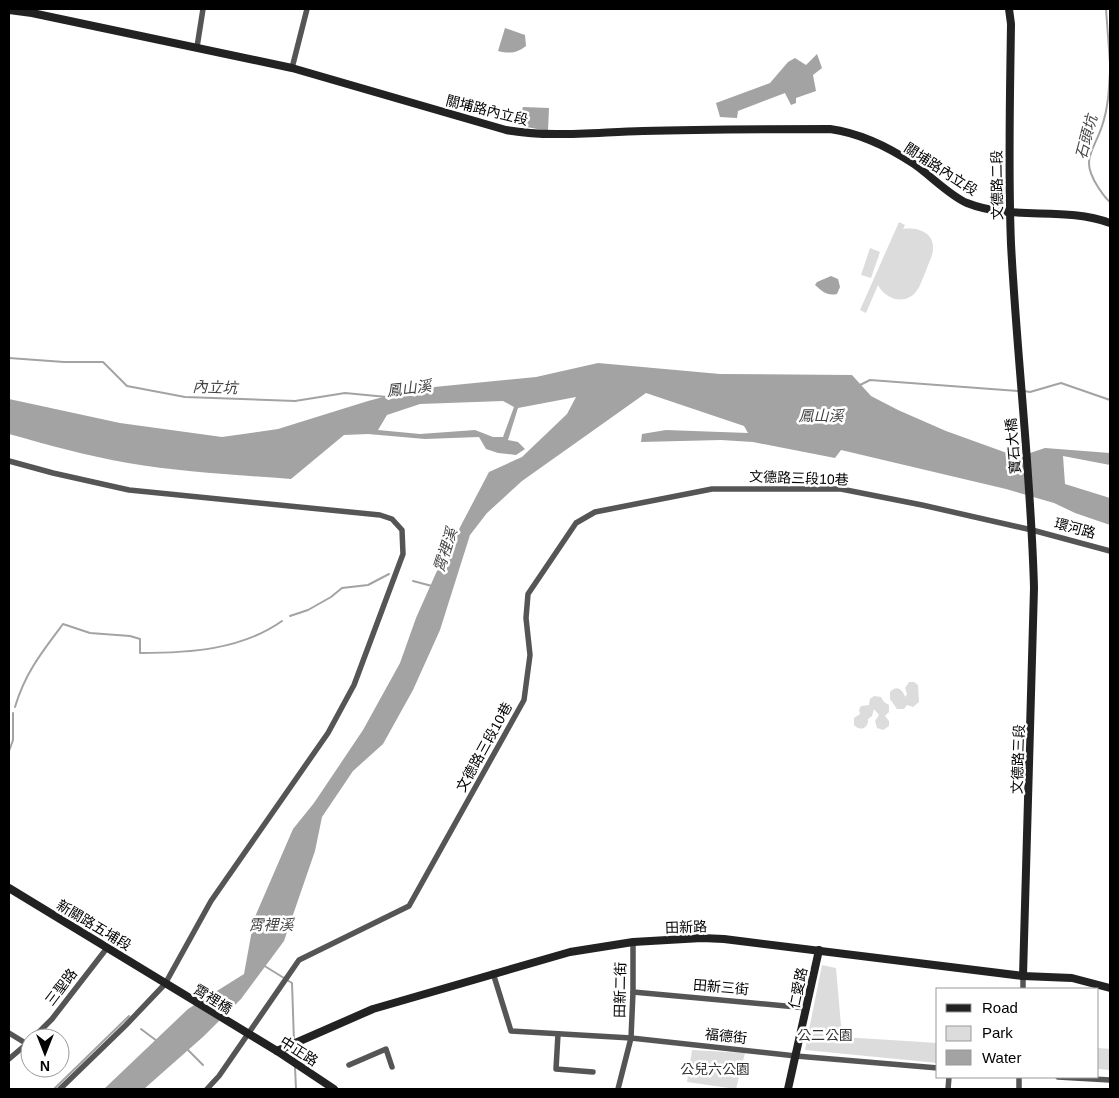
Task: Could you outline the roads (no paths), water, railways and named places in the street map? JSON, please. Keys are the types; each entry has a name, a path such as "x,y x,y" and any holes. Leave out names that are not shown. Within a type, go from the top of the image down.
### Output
{"main road":[{"name":"文德路二段","path":"1009,9 1011,24 1010,211 1019,360"},
{"name":"關埔路內立段","path":"9,10 32,13 292,68 506,130 523,133 560,134 688,129 830,129 842,131 857,135 914,164 965,202 991,209 1065,213 1110,223"},
{"name":"寶石大橋","path":"1019,360 1032,530"},
{"name":"文德路三段","path":"1023,976 1034,607 1032,530"},
{"name":"新關路五埔段","path":"9,888 165,984"},
{"name":"田新路","path":"277,1051 373,1009 570,952 633,942 702,938 819,950 1023,976 1072,978 1110,988"},
{"name":"仁愛路","path":"788,1089 819,950"},
{"name":"霄裡橋","path":"165,984 248,1035"},
{"name":"中正路","path":"248,1035 277,1051 334,1089"}],"street":[{"path":"197,47 203,9"},
{"path":"292,68 307,9"},
{"path":"9,461 129,490 380,515 392,519 402,530 403,554 365,658 350,693 323,741 211,901 165,984 126,1026 60,1089"},
{"name":"文德路三段10巷","path":"207,1089 219,1076 299,960 409,906 524,700 530,655 526,618 528,594 576,523 595,512 712,489 841,489 1032,530"},
{"name":"環河路","path":"1032,530 1110,551"},
{"name":"田新二街","path":"618,1089 631,1038 633,942"},
{"name":"三聖路","path":"43,1028 107,948"},
{"name":"福德街","path":"493,973 511,1031 631,1038 796,1056 936,1068"},
{"name":"文德路三段","path":"1023,976 1023,988"},
{"name":"田新三街","path":"633,992 807,1008"},
{"path":"558,1034 556,1069 593,1072"},
{"path":"9,1058 20,1049"},
{"path":"349,1066 386,1049 392,1066"},
{"path":"1075,1078 1110,1080"}],"water":[{"path":"505,28 525,35 526,46 513,52 498,51"},
{"path":"817,54 822,68 813,75 816,91 796,98 796,103 791,105 785,93 738,111 737,118 720,117 716,103 770,83 788,62 795,58 806,65"},
{"path":"523,107 549,108 548,131 516,125"},
{"path":"831,276 838,279 840,287 837,294 825,293 815,285 817,282"},
{"name":"鳳山溪","path":"598,363 720,374 852,375 871,396 898,410 946,431 1018,457 1045,448 1110,453 1110,465 1063,456 1065,484 1110,498 1110,525 1075,513 1054,503 1006,489 841,450 835,458 753,442 721,440 641,442 642,434 666,430 748,433 744,426 646,393 522,481 487,513 470,535 440,630 413,690 383,744 353,771 322,817 315,851 284,941 241,999 204,1036 144,1089 104,1089 188,1009 244,974 254,919 293,829 314,803 363,730 400,663 416,618 436,573 489,472 522,457 567,414 576,397 518,408 508,440 518,442 525,449 516,455 498,453 486,449 479,437 425,439 368,434 344,435 291,479 189,471 128,463 83,454 9,434 9,399 120,423 222,437 278,429 414,389 536,377","holes":["503,401 514,407 503,437 493,437 475,430 420,434 378,430 387,415 420,404"]}],"waterway":[{"name":"石頭坑","path":"1106,9 1110,63"},
{"name":"石頭坑","path":"1110,72 1106,113 1089,163 1093,177 1102,193 1110,202"},
{"name":"內立坑","path":"9,358 64,362 103,362 127,386 185,397 295,401 345,393 387,397"},
{"path":"858,386 870,380 1019,391"},
{"path":"1024,391 1030,392 1061,383 1110,400"},
{"path":"290,616 308,610 331,597 342,588 368,585 389,574"},
{"path":"413,581 432,586"},
{"path":"15,707 29,673 63,624 90,633 130,636 140,639 140,653 158,653 196,651 232,644 266,631 282,621"},
{"path":"9,751 13,740 13,713"},
{"path":"263,965 292,983 294,1042"},
{"path":"54,1089 129,1016"},
{"path":"141,1029 157,1041"},
{"path":"294,1047 295,1059"},
{"path":"187,1049 203,1065"},
{"path":"295,1067 296,1089"}],"water label":[{"name":"霄裡溪","path":"445,550"},
{"name":"霄裡溪","path":"271,924"}],"park label":[{"name":"公二公園","path":"825,1035"},
{"name":"公兒六公園","path":"715,1069"}]}
